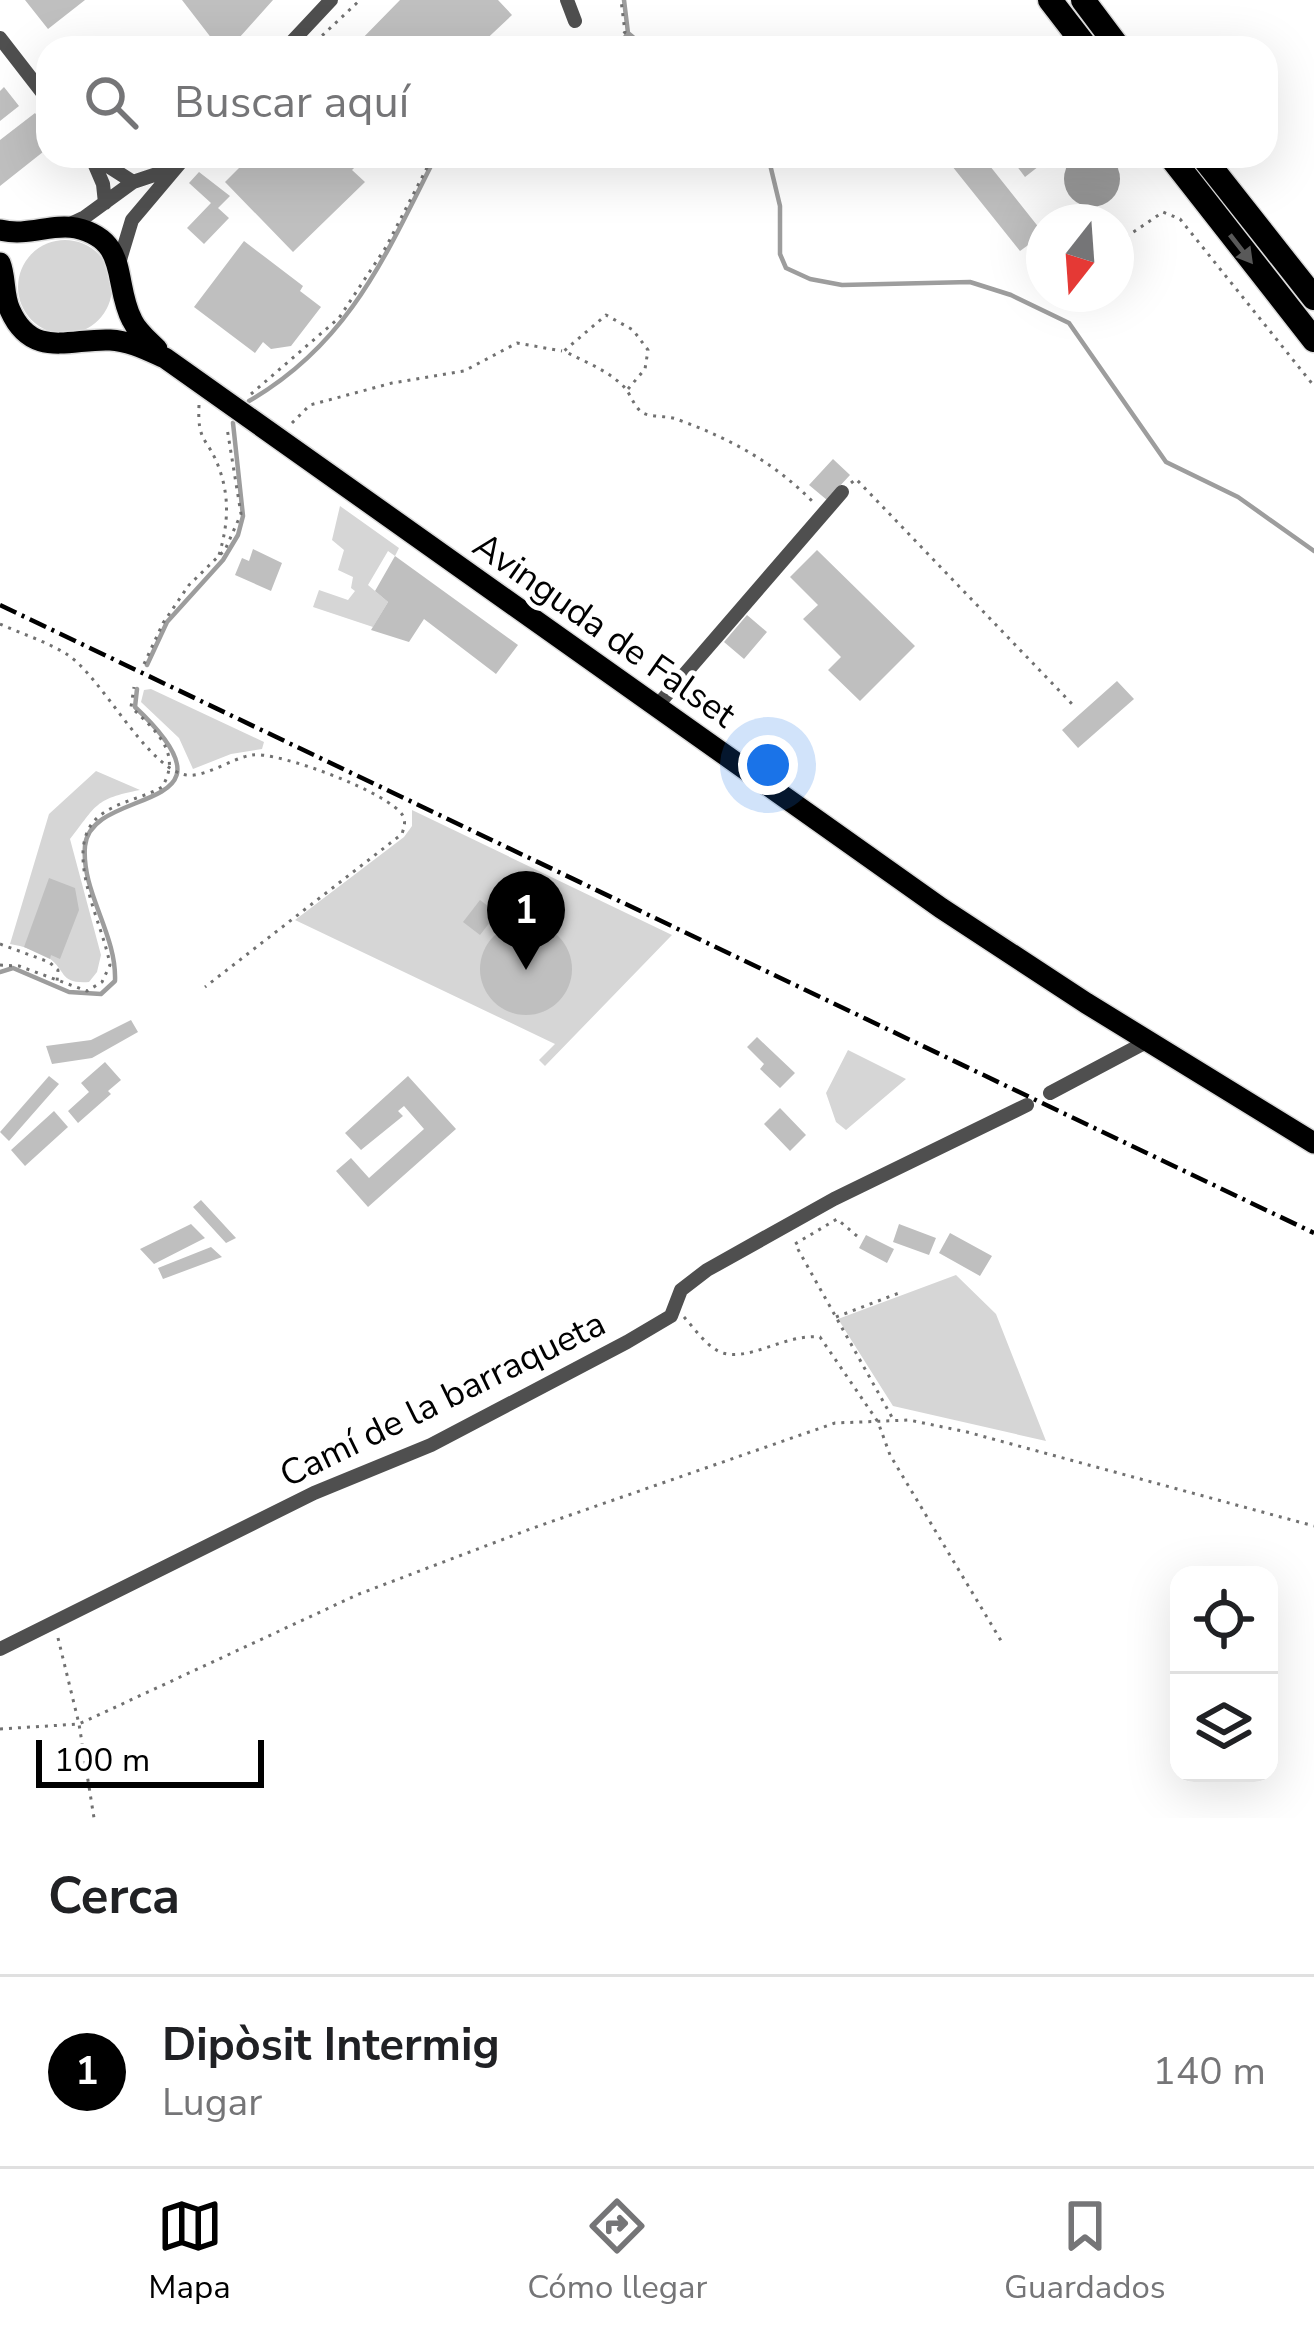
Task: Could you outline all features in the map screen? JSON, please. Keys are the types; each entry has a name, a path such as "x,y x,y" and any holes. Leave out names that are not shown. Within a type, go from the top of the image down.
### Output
{"highway":[{"path":"1050,0 1078,36"},
{"path":"1083,0 1110,36"},
{"path":"1179,168 1314,340"},
{"path":"1211,168 1314,298"}],"main road":[{"path":"0,230 87,232 101,241 118,263 131,320 165,358"},
{"path":"53,230 21,246 3,271 8,304 22,329 50,344 131,343 165,358"},
{"path":"85,341 111,322 123,294"},
{"name":"Avinguda de Falset","path":"165,358 941,908 1314,1143"}],"street":[{"path":"297,36 331,0"},
{"path":"567,0 575,21"},
{"path":"0,38 36,84"},
{"path":"97,168 105,202"},
{"path":"111,168 133,182"},
{"path":"53,230 133,182 167,168"},
{"path":"132,220 176,168"},
{"path":"118,263 132,220 133,182"},
{"path":"657,706 842,492"},
{"path":"1050,1093 1148,1041"},
{"name":"Camí de la barraqueta","path":"54,1622 314,1493 430,1445 628,1342 671,1316 681,1290 707,1270 834,1199 1027,1105"},
{"path":"0,1649 54,1622"}],"path":[{"path":"322,36 360,0"},
{"path":"621,0 622,36"},
{"path":"246,399 340,318 386,247 427,168"},
{"path":"1134,232 1163,212 1180,219 1314,386"},
{"path":"564,351 597,319 615,318 633,330 648,350 645,369 628,389"},
{"path":"277,437 316,403 464,370 517,343 564,351 613,376 646,415 669,416 729,439 787,475 824,513"},
{"path":"200,383 197,432 218,464 226,495 227,526 218,556"},
{"path":"144,664 163,623 189,585 218,556 241,514 227,436 230,421"},
{"path":"842,492 856,478 1072,704"},
{"path":"0,624 70,656 171,768 188,776 252,755 275,754 383,800 401,813 403,834 205,986"},
{"path":"0,965 19,966 87,991 102,982 110,964 81,849 88,827 117,804 163,788 171,768 168,747 131,707 134,687"},
{"path":"0,944 49,962 58,970 56,982"},
{"path":"857,1236 837,1220 795,1244 893,1421"},
{"path":"834,1317 899,1293"},
{"path":"674,1307 715,1349 734,1356 799,1334 820,1336 878,1421 890,1455 1003,1644"},
{"path":"0,1729 79,1724 359,1594 835,1423 909,1420 1022,1445 1314,1526"},
{"path":"54,1622 79,1724 94,1818"}],"shaded area":[{"path":"1067,168 1117,168 1117,190 1103,204 1081,204 1067,190"},
{"path":"65,240 98,254 112,287 98,320 65,334 32,320 18,287 32,254"},
{"path":"340,506 399,548 395,556 388,551 368,585 388,602 373,627 313,607 319,590 348,600 355,591 353,577 338,570 344,550 332,540"},
{"path":"151,689 264,742 262,749 231,754 193,769 179,738 141,702 144,690"},
{"path":"96,771 140,790 98,805 70,839 101,955 89,982 79,982 68,979 45,955 10,944 49,814"},
{"path":"412,810 672,935 545,1066 539,1060 555,1044 295,920 404,837 412,826"},
{"path":"848,1050 906,1079 846,1130 836,1122 826,1093"},
{"path":"956,1275 996,1314 1046,1441 893,1406 838,1319"}],"building":[{"path":"25,0 85,0 48,29"},
{"path":"182,0 273,0 241,36 210,36"},
{"path":"400,0 498,0 512,15 490,36 365,36"},
{"path":"4,87 19,106 0,121 0,91"},
{"path":"36,114 36,158 0,186 0,140"},
{"path":"239,168 354,168 365,182 293,252 225,182"},
{"path":"954,168 992,168 1026,211 1026,247 1020,251"},
{"path":"199,172 230,196 218,208 229,218 204,244 187,228 211,203 189,183"},
{"path":"244,241 303,286 300,291 321,307 291,346 271,349 263,342 255,353 194,307"},
{"path":"833,459 850,475 827,500 809,485"},
{"path":"253,549 282,563 271,591 235,575 242,558 249,561"},
{"path":"817,550 915,646 860,701 828,670 841,657 803,619 818,605 790,577"},
{"path":"395,556 518,645 496,674 424,619 409,642 371,630 388,602 375,591"},
{"path":"747,615 767,632 744,659 724,642"},
{"path":"1117,681 1134,699 1078,748 1062,730"},
{"path":"49,878 75,888 79,910 60,959 24,947"},
{"path":"480,900 497,913 480,935 463,922"},
{"path":"526,923 558,937 572,969 558,1001 526,1015 494,1001 480,969 494,937"},
{"path":"131,1020 138,1032 92,1058 52,1064 46,1046 91,1040"},
{"path":"757,1037 795,1073 780,1088 760,1069 764,1064 747,1047"},
{"path":"105,1062 121,1080 78,1123 68,1111 89,1092 81,1083"},
{"path":"49,1076 59,1084 9,1141 0,1132"},
{"path":"408,1076 456,1129 368,1207 336,1171 351,1158 369,1178 424,1129 404,1106 398,1111 403,1116 361,1150 345,1133"},
{"path":"780,1108 806,1135 790,1151 764,1124"},
{"path":"54,1111 68,1127 25,1166 11,1150"},
{"path":"201,1200 236,1238 226,1243 193,1207"},
{"path":"191,1224 205,1238 154,1264 140,1249"},
{"path":"899,1224 936,1238 929,1255 893,1242"},
{"path":"950,1233 992,1256 980,1276 939,1253"},
{"path":"866,1235 894,1249 887,1263 859,1248"},
{"path":"211,1247 222,1257 163,1279 158,1268"}],"waterway":[{"path":"624,0 628,33"},
{"path":"628,33 632,36"},
{"path":"249,401 284,378 339,324 362,294 430,168"},
{"path":"771,168 780,206 780,254 786,268 842,285 970,282 1011,295 1069,323 1166,462 1238,497 1314,551"},
{"path":"147,665 167,622 223,560 238,535 243,516 233,423"},
{"path":"0,972 13,968 69,992 101,994 115,981 111,947 88,880 85,846 94,827 172,783 177,766 167,742 135,707 137,689"}],"railway":[{"path":"0,605 1314,1233"}],"place":[{"name":"Dipòsit Intermig","path":"526,970"}]}
